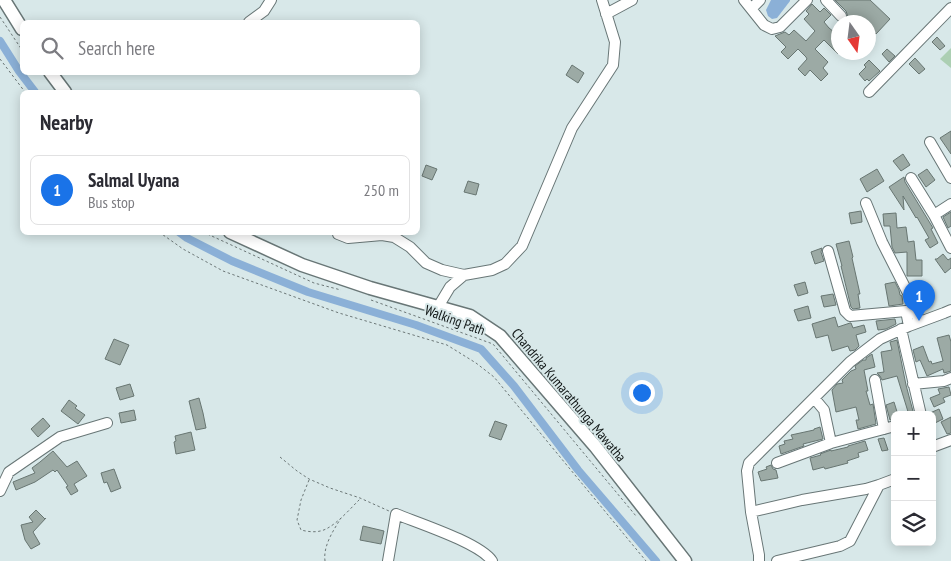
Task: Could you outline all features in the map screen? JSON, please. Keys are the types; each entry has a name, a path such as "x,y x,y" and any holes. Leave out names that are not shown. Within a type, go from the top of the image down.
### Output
{"main road":[{"path":"4,0 20,26"},
{"path":"52,75 64,90"},
{"name":"Chandrika Kumarathunga Mawatha","path":"237,235 302,265 370,288 470,316 500,336 595,446 685,561"}],"street":[{"path":"252,20 264,11 271,0"},
{"path":"340,235 348,238 382,235 394,237 410,247 426,263 464,276 492,270 505,264 522,246 572,128 613,65 615,42 602,0"},
{"path":"606,14 632,0"},
{"path":"760,0 748,4 764,26 772,29 780,26 807,0"},
{"path":"826,0 840,15"},
{"path":"869,92 951,8"},
{"path":"930,142 951,178"},
{"path":"910,178 934,215 951,248"},
{"path":"866,203 882,242 912,299 919,322"},
{"path":"934,215 951,204"},
{"path":"828,251 845,311 850,316 906,311 904,327 919,411"},
{"path":"438,307 450,288 464,276"},
{"path":"759,561 751,512 747,471 749,463 850,362 880,339 904,327 951,310"},
{"path":"913,384 944,381 951,378"},
{"path":"777,463 830,443 890,428 875,380"},
{"path":"814,398 824,410 830,443"},
{"path":"0,491 9,472 60,437 107,423"},
{"path":"936,445 951,440"},
{"path":"751,512 802,500 866,489 891,480"},
{"path":"777,561 840,546 850,541 879,485"},
{"path":"388,561 396,514 460,539 478,549 492,561"}],"path":[{"path":"0,17 20,47"},
{"path":"0,60 23,90"},
{"path":"163,235 183,249 223,271 339,313 447,345 476,363 494,377 646,561"},
{"path":"209,235 314,284 340,289"},
{"name":"Walking Path","path":"367,298 493,344 636,516"},
{"path":"280,457 309,479 396,514"},
{"path":"309,479 301,500 297,520 301,530 312,532 325,530 342,517 360,498"},
{"path":"325,561 324,555 327,543 342,517"}],"green space":[{"path":"951,48 951,68 940,59"}],"water":[{"path":"771,0 790,0 777,18 772,19 768,16 766,10"}],"building":[{"path":"835,0 870,0 890,19 876,34 876,15 847,15 846,11"},
{"path":"812,4 820,12 824,8 831,15 824,22 831,30 831,47 824,40 815,49 828,62 823,68 828,74 821,81 810,70 805,76 798,69 807,59 806,57 798,49 788,59 781,52 786,47 775,36 785,32 789,35 794,30 806,41 815,31 804,19 809,14 806,11"},
{"path":"937,37 945,46 940,50 932,42"},
{"path":"887,49 895,56 889,62 882,54"},
{"path":"915,58 925,69 919,74 909,64"},
{"path":"869,60 880,71 869,81 867,79 865,81 859,74 866,67 864,65"},
{"path":"572,65 584,73 578,83 566,75"},
{"path":"951,131 951,154 940,138"},
{"path":"903,154 910,165 901,171 893,161"},
{"path":"426,165 437,169 432,180 422,176"},
{"path":"877,169 884,181 867,192 860,179"},
{"path":"927,169 935,180 926,187 918,175"},
{"path":"904,177 905,182 933,228 931,229 938,243 930,248 925,240 929,238 903,196 904,210 889,187"},
{"path":"468,181 479,184 476,195 464,192"},
{"path":"861,211 862,222 851,224 849,213"},
{"path":"951,212 951,226 948,228 943,217"},
{"path":"896,213 897,228 906,227 908,242 914,241 916,260 922,260 922,276 907,276 907,252 895,253 892,247 890,226 884,226 883,214"},
{"path":"849,241 860,294 858,294 860,308 853,309 836,244"},
{"path":"822,248 821,252 824,261 815,264 811,252"},
{"path":"943,254 948,260 951,258 951,268 945,273 935,259"},
{"path":"922,281 930,296 921,300 914,285"},
{"path":"805,282 808,293 798,296 794,285"},
{"path":"895,282 902,296 903,304 889,306 885,284"},
{"path":"833,294 836,305 824,307 821,296"},
{"path":"808,306 811,318 798,321 794,310"},
{"path":"835,317 838,327 850,323 853,328 864,325 866,332 856,335 859,346 855,350 850,351 848,346 832,351 828,335 816,338 812,324"},
{"path":"895,319 896,324 886,329 878,330 876,321"},
{"path":"949,335 951,342 951,371 944,373 943,369 927,376 920,360 916,362 913,350 923,346 929,362 931,361 932,364 943,361 937,338"},
{"path":"114,339 129,345 120,365 105,359"},
{"path":"897,340 913,411 908,411 897,376 882,380 877,373 884,372 881,352 892,350 890,342"},
{"path":"872,354 875,367 864,370 868,391 866,391 870,405 873,404 876,424 858,429 856,420 859,420 856,407 836,412 832,390 837,384 843,383 842,380 851,371 856,369 855,366"},
{"path":"130,384 134,396 120,400 116,388"},
{"path":"949,387 951,395 943,398 945,402 934,407 930,398 940,394 938,389"},
{"path":"199,398 206,428 196,430 189,401"},
{"path":"69,400 77,406 75,408 85,415 78,424 61,411"},
{"path":"894,402 897,411 891,411 891,420 890,420 886,405"},
{"path":"939,409 943,419 936,422 934,411"},
{"path":"134,410 136,420 121,423 119,413"},
{"path":"951,417 951,433 947,434 941,422"},
{"path":"43,418 50,426 38,437 31,429"},
{"path":"495,421 507,425 501,440 489,436"},
{"path":"820,427 823,439 803,444 804,446 781,454 779,446 785,444 784,441 793,439 791,435"},
{"path":"191,432 195,450 176,454 175,436"},
{"path":"884,438 888,450 882,451 878,439"},
{"path":"865,441 868,450 858,453 859,457 847,461 848,463 813,470 810,458"},
{"path":"53,451 67,467 77,461 87,476 74,484 78,491 71,495 66,487 68,486 57,470 55,472 53,470 35,482 16,490 13,482 35,473 32,468"},
{"path":"771,465 776,470 778,478 761,481 758,472 767,469 766,467"},
{"path":"114,469 121,488 111,492 107,482 104,483 101,473"},
{"path":"36,510 46,518 33,532 40,544 31,549 25,540 21,525 33,522 29,517"},
{"path":"363,526 384,531 381,544 360,540"}],"waterway":[{"path":"0,41 20,72"},
{"path":"22,75 33,90"},
{"path":"183,235 232,261 308,292 416,325 481,349 514,386 578,470 656,561"}],"place":[{"name":"Salmal Uyana","path":"919,321"}]}
